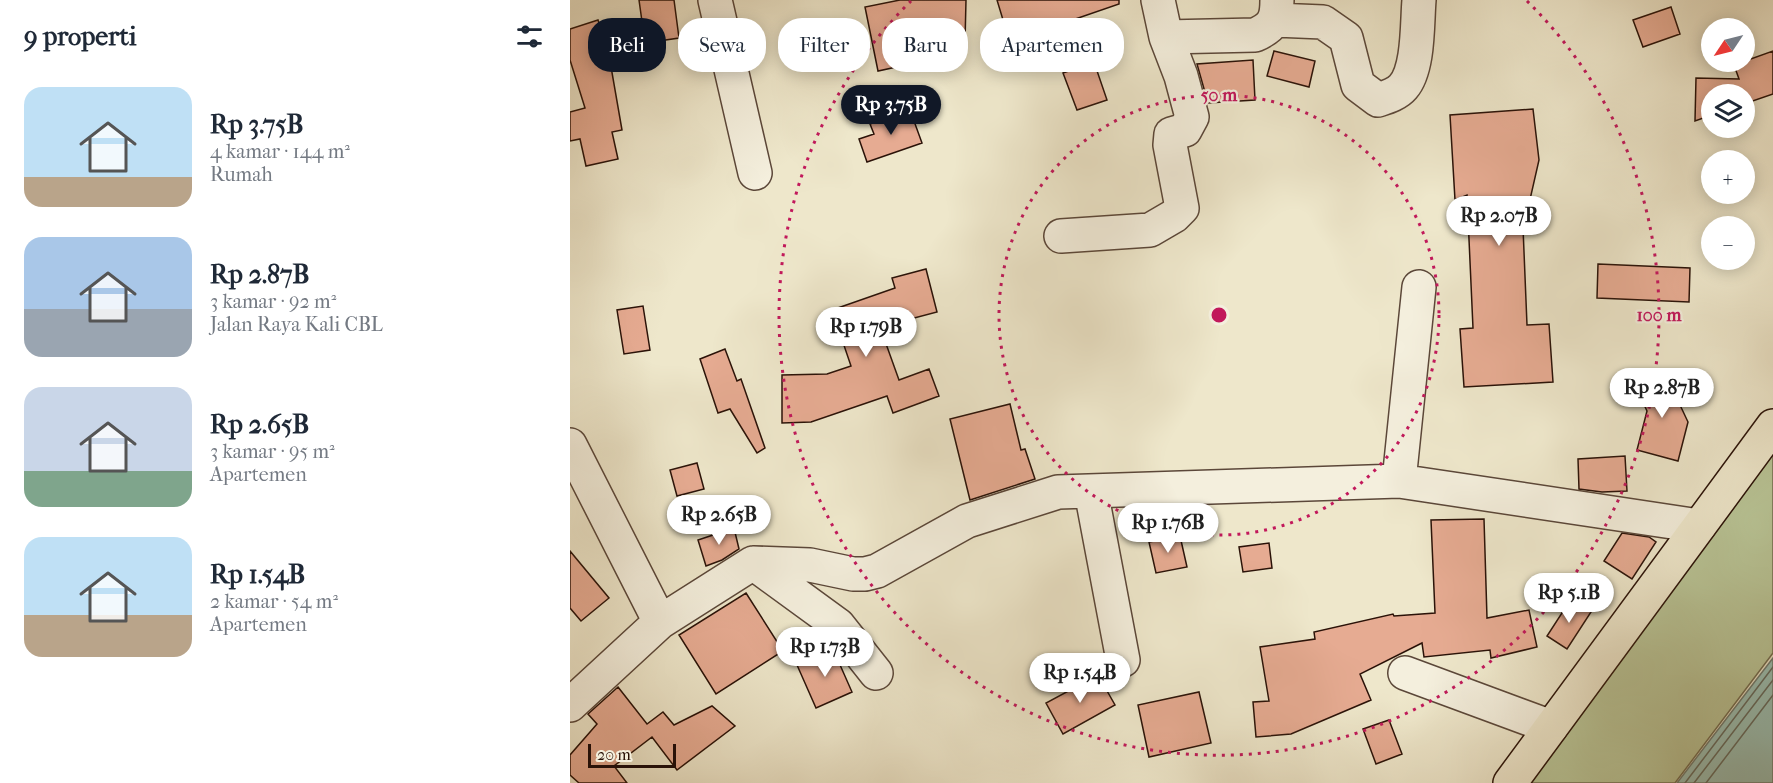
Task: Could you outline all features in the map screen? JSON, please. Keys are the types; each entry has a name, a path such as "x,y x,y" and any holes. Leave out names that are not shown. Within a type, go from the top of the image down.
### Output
{"main road":[{"path":"1509,783 1773,426"}],"street":[{"path":"715,0 755,173"},
{"path":"1061,237 1150,230 1174,216 1182,208 1170,145 1171,134 1185,130 1192,117 1181,76 1166,37 1158,0"},
{"path":"1166,37 1255,35 1267,30 1276,10 1323,22 1346,38 1358,85 1378,100 1393,94 1404,86 1414,66 1419,0"},
{"path":"1399,482 1419,287"},
{"path":"570,445 660,622"},
{"path":"570,705 660,622 753,563 810,565 853,574 866,574 877,571 967,520 1058,492 1399,482 1699,526"},
{"path":"1091,491 1123,660"},
{"path":"753,563 838,625 876,673"},
{"path":"1405,673 1551,727"}],"green space":[{"path":"1773,426 1773,653 1675,783 1510,783"}],"water":[{"path":"1773,658 1773,783 1677,783"}],"building":[{"path":"639,0 674,0 678,38 666,40 666,18 642,18"},
{"path":"900,0 966,0 966,18 882,18 882,70 878,71 870,32 870,18 867,18 865,7"},
{"path":"997,0 1119,0 1119,4 1078,18 1002,18"},
{"path":"1671,7 1680,34 1643,47 1633,20"},
{"path":"588,23 588,72 612,72 622,130 612,132 618,159 586,166 580,139 570,141 570,112 585,108 570,60 570,29"},
{"path":"1274,51 1315,61 1309,87 1267,76"},
{"path":"1773,51 1773,94 1755,100 1755,84 1701,84 1701,119 1695,121 1696,78 1739,79 1736,72 1755,72 1755,57"},
{"path":"1253,60 1255,100 1208,103 1197,64"},
{"path":"1097,72 1107,100 1077,110 1063,73"},
{"path":"1533,109 1539,160 1529,204 1522,203 1527,325 1549,324 1553,382 1464,387 1460,329 1473,328 1467,195 1455,200 1450,115"},
{"path":"910,110 922,143 867,162 859,139 874,134 870,124"},
{"path":"1598,264 1690,268 1689,302 1597,298"},
{"path":"926,269 937,312 880,327 899,380 929,369 939,396 893,413 887,396 811,422 782,423 782,375 827,374 851,366 832,310 895,288 892,278"},
{"path":"643,306 650,350 624,354 617,310"},
{"path":"725,349 737,381 741,379 765,448 757,453 730,409 718,413 700,359"},
{"path":"1664,371 1688,422 1678,461 1637,450 1647,411 1635,385"},
{"path":"1010,404 1021,450 1025,449 1035,479 970,500 950,419"},
{"path":"1625,456 1627,491 1602,492 1579,489 1578,459"},
{"path":"697,463 704,489 677,496 670,470"},
{"path":"1484,519 1487,618 1529,610 1537,647 1491,658 1490,650 1424,657 1422,643 1360,674 1371,700 1291,734 1256,737 1253,702 1269,701 1260,647 1315,639 1314,632 1393,614 1394,616 1435,613 1431,520"},
{"path":"734,528 739,549 722,560 706,566 698,540"},
{"path":"1622,533 1649,537 1656,542 1632,579 1604,561"},
{"path":"1180,536 1187,567 1156,573 1149,542"},
{"path":"1269,543 1272,568 1243,572 1239,547"},
{"path":"570,551 609,598 581,621 570,608"},
{"path":"746,593 783,651 716,694 679,635"},
{"path":"1571,599 1591,612 1567,649 1547,636"},
{"path":"833,649 852,692 816,708 797,665"},
{"path":"1098,675 1115,705 1063,734 1046,703"},
{"path":"618,687 647,724 663,712 674,725 712,706 735,726 677,770 652,737 614,766 627,783 579,783 570,775 570,755 597,724 588,714"},
{"path":"1199,692 1211,743 1149,757 1138,705"},
{"path":"1389,720 1402,754 1376,764 1363,729"}]}
